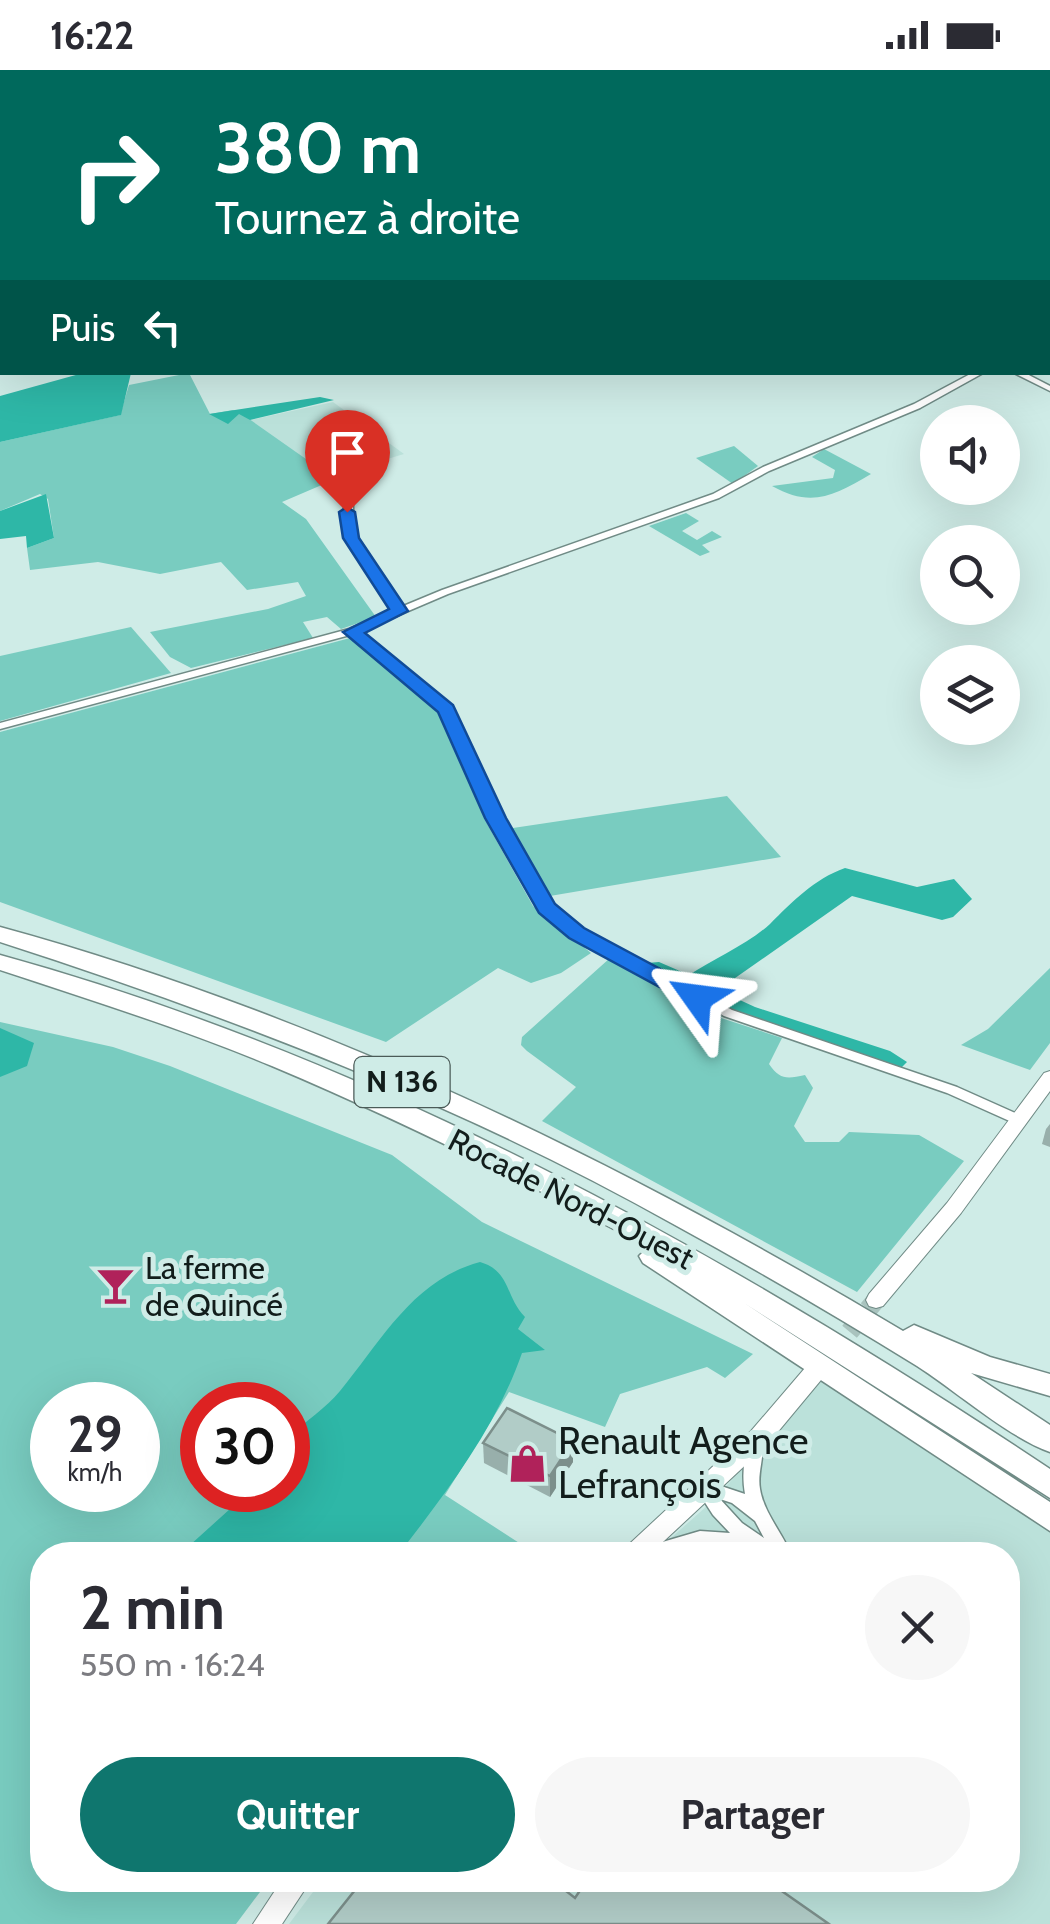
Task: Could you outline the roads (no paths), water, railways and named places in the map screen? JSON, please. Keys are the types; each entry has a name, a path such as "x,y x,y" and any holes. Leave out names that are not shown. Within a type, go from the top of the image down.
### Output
{"highway":[{"name":"Rocade Nord-Ouest","path":"0,934 186,994 460,1107 610,1178 913,1350 1050,1440"},
{"name":"Rocade Nord-Ouest","path":"0,962 248,1048 524,1172 691,1260 821,1336 1050,1485"},
{"path":"524,1172 1050,1518"},
{"path":"785,1275 849,1299 952,1355 1014,1378 1050,1385"}],"main road":[{"path":"876,1300 917,1255 1050,1078"},
{"path":"647,1542 758,1438 813,1374"},
{"path":"266,1924 289,1892"}],"street":[{"path":"0,726 352,632 399,611 716,496 766,469 916,406 975,375"},
{"path":"1022,375 1050,390"},
{"path":"361,470 348,478 348,528 399,611"},
{"path":"352,632 447,709 518,860 546,908 564,925 728,1013 952,1090 1019,1120"},
{"path":"758,1438 750,1476 758,1516"},
{"path":"703,1488 737,1497 758,1516 775,1542"},
{"path":"703,1488 722,1516 747,1541"},
{"path":"686,1542 700,1538 747,1541"}],"tunnel":[{"path":"831,1354 876,1300"}],"place":[{"name":"La ferme de Quincé","path":"115,1286"},
{"name":"Renault Agence Lefrançois","path":"528,1463"}]}
